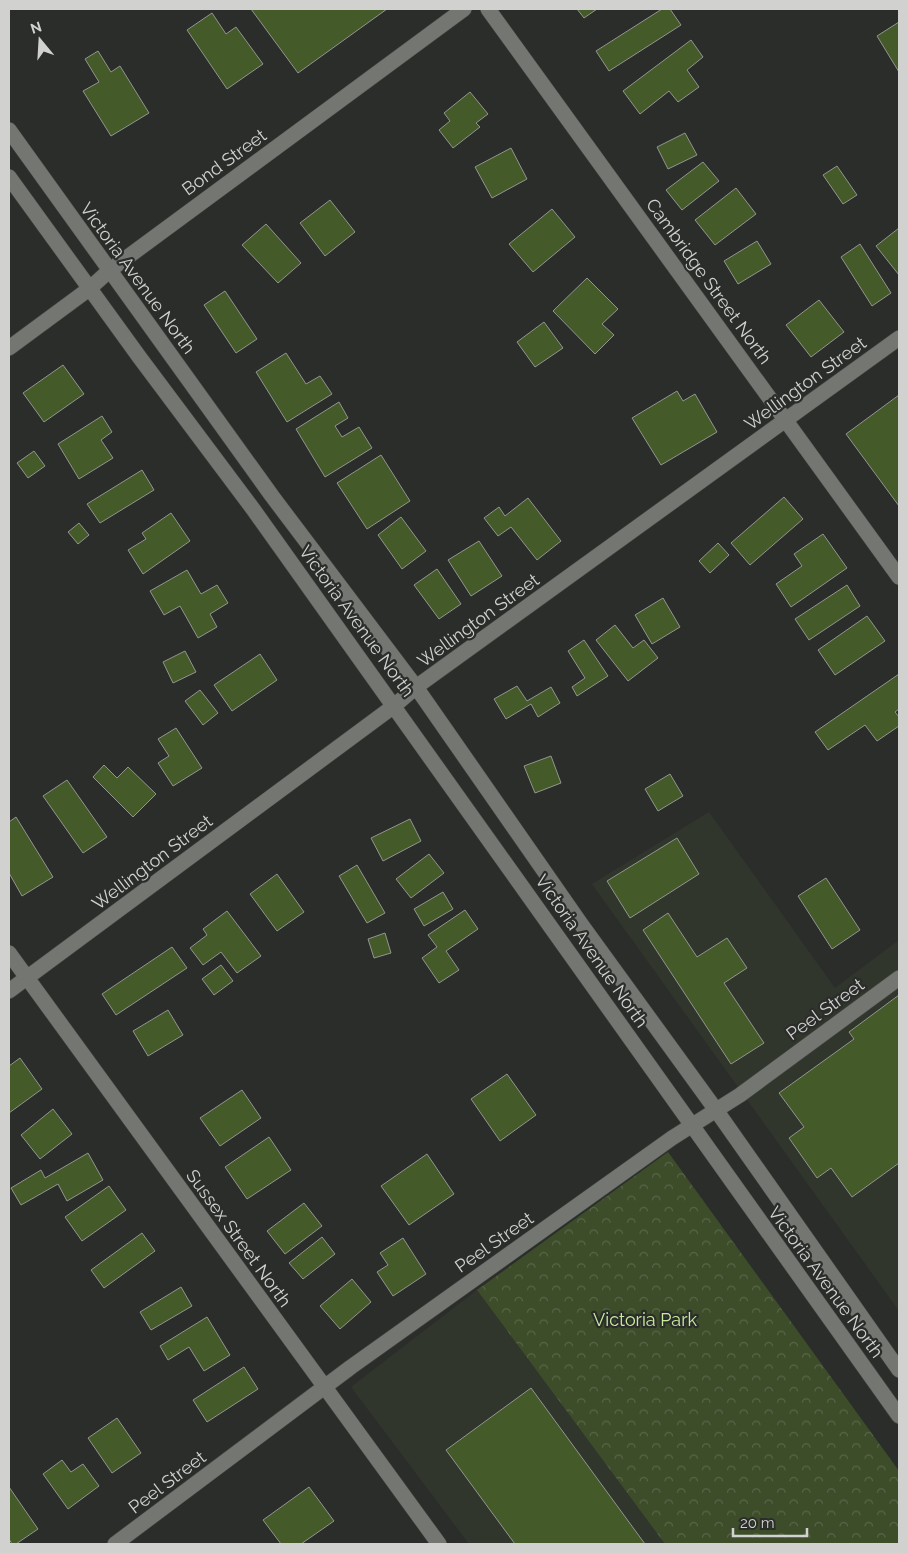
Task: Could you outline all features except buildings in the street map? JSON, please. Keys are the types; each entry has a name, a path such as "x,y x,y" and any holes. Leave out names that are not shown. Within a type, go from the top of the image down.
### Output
{"street":[{"name":"Bond Street","path":"9,348 89,289 110,270 464,9"},
{"name":"Cambridge Street North","path":"488,9 899,576"},
{"name":"Victoria Avenue North","path":"9,130 272,496 416,687 581,924 716,1110 899,1370"},
{"name":"Victoria Avenue North","path":"9,176 89,289 254,509 899,1416"},
{"name":"Wellington Street","path":"9,991 394,706 416,687 899,338"},
{"path":"254,509 272,496"},
{"path":"560,939 581,924"},
{"name":"Sussex Street North","path":"9,953 439,1544"},
{"name":"Peel Street","path":"115,1544 324,1387 692,1125 740,1095 899,978"}],"shaded area":[{"path":"709,812 835,988 899,940 899,1311 592,884"},
{"path":"477,1290 665,1544 469,1544 351,1387"}],"green space":[{"name":"Victoria Park","path":"668,1152 899,1471 899,1544 665,1544 477,1290"}]}
